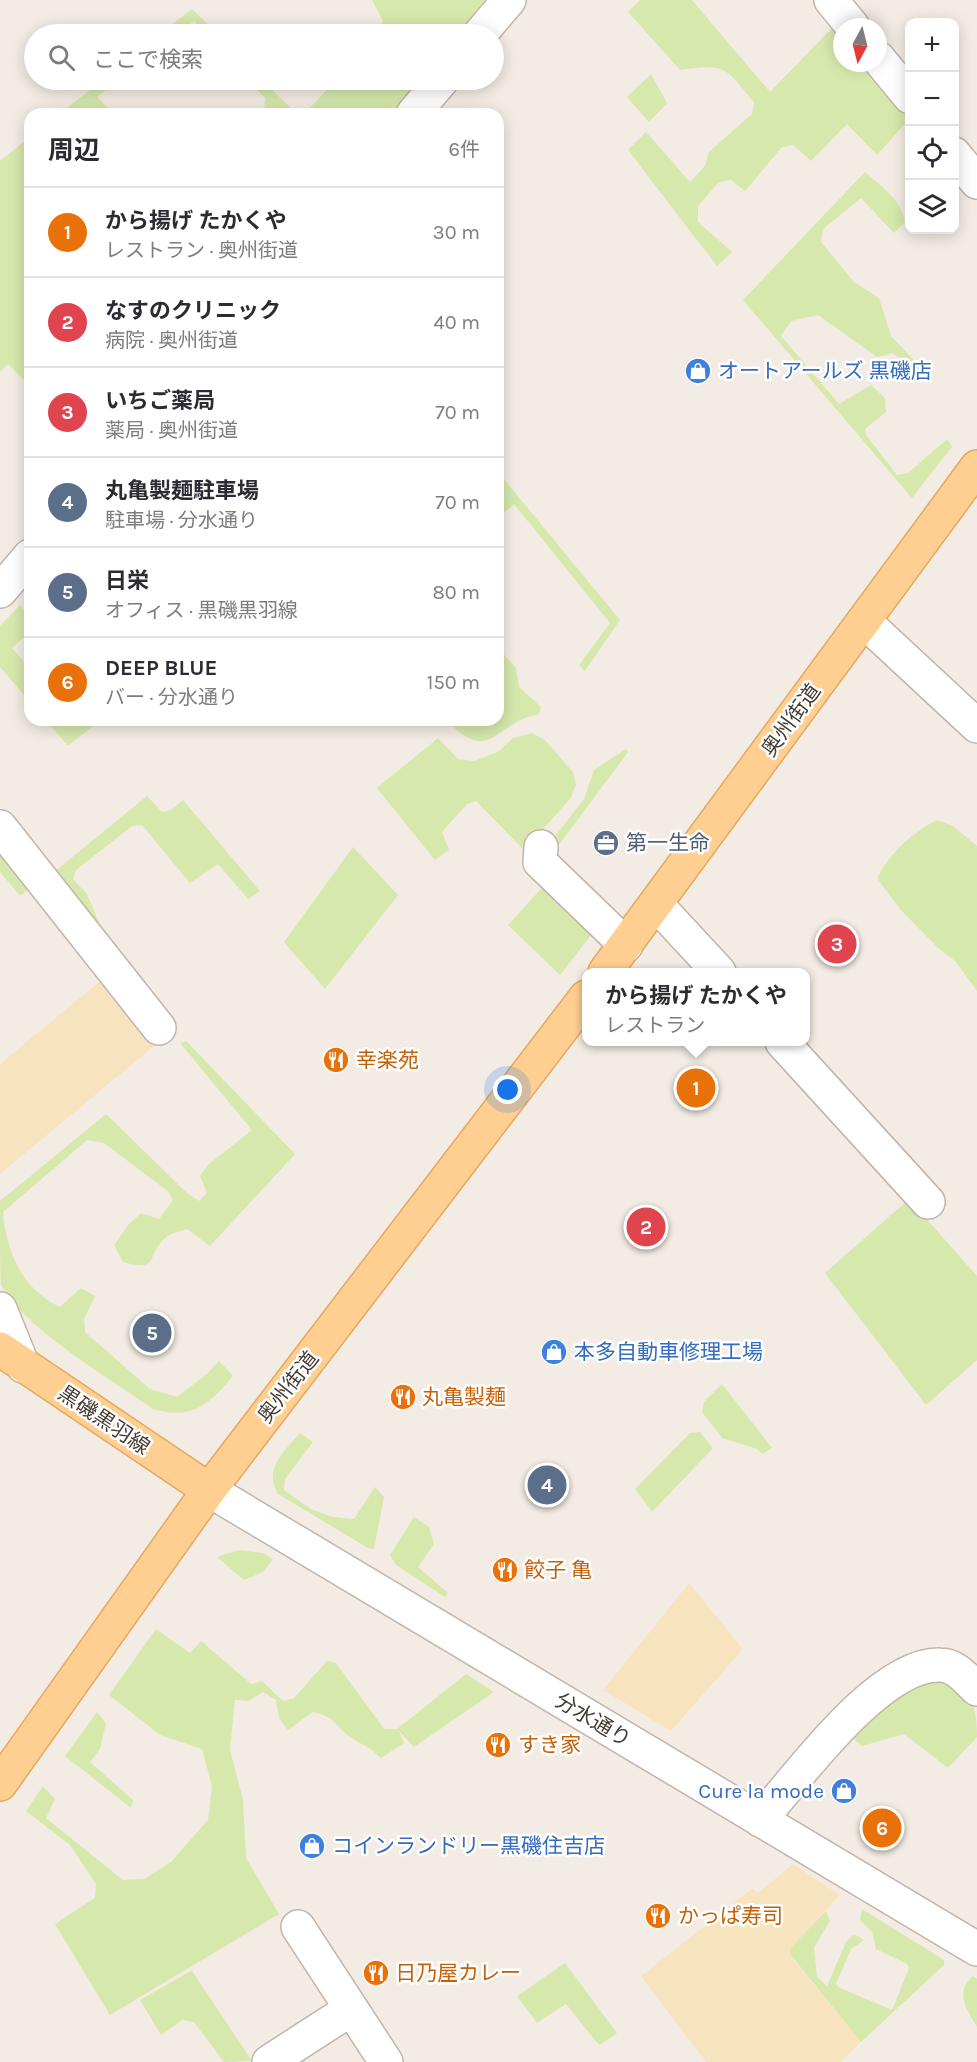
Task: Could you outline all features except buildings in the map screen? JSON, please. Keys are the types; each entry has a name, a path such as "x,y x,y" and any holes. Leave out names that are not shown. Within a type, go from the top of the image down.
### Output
{"main road":[{"name":"奥州街道","path":"608,968 977,466"},
{"name":"奥州街道","path":"0,1784 209,1490 582,1003"},
{"name":"黒磯黒羽線","path":"11,1357 209,1490"}],"street":[{"path":"489,24 509,0"},
{"path":"831,0 846,18"},
{"path":"887,70 905,93"},
{"path":"418,108 433,90"},
{"path":"959,160 977,182"},
{"path":"0,591 24,563"},
{"path":"864,621 977,726"},
{"path":"0,827 159,1028"},
{"path":"541,847 540,862 626,945"},
{"path":"656,904 715,968"},
{"path":"787,1046 928,1202"},
{"path":"0,1310 11,1357"},
{"name":"分水通り","path":"209,1490 977,1949"},
{"path":"760,1820 857,1709 887,1683 916,1670 940,1665 958,1670 977,1689"},
{"path":"298,1927 386,2062"},
{"path":"268,2062 351,2009"}],"green space":[{"path":"372,0 485,0 465,24 381,24 383,21"},
{"path":"640,0 692,0 770,92 833,27 833,72 870,72 905,114 905,124 877,155 847,124 811,161 793,145 782,147 745,191 731,180 719,182 698,206 698,222 732,252 717,266 628,150 646,132 690,182 705,166 709,152 752,114 754,102 724,71 707,67 680,70 628,12"},
{"path":"192,9 208,24 197,24 194,21 190,24 172,24"},
{"path":"651,74 667,103 649,122 627,97"},
{"path":"90,90 106,90 97,97 108,108 67,108"},
{"path":"257,90 272,90 291,108 264,108 265,98"},
{"path":"327,90 411,90 396,108 310,108"},
{"path":"24,142 24,380 8,364 0,372 0,161"},
{"path":"865,172 895,200 905,222 894,233 861,198 823,229 821,242 854,282 879,298 891,336 928,375 920,376 893,353 877,357 818,315 791,321 781,336 839,404 871,385 885,398 886,412 865,429 866,435 897,475 908,473 947,439 952,447 912,498 743,300"},
{"path":"504,479 620,620 585,671 579,665 610,623 514,504 504,513"},
{"path":"20,605 24,610 24,637 12,648 24,662 24,695 0,667 0,626"},
{"path":"504,655 516,668 519,687 541,707 539,714 523,719 483,741 473,740 453,726 504,726"},
{"path":"51,726 93,726 68,746"},
{"path":"532,733 545,740 573,772 576,785 570,799 524,850 476,801 467,804 442,832 449,850 435,860 377,788 438,738 458,759 474,761 498,752 513,738"},
{"path":"626,749 628,752 553,853 553,839 584,799 594,770"},
{"path":"147,796 162,812 171,810 183,800 260,891 248,899 218,864 190,883 142,825 132,826 76,870 73,879 87,894 101,927 98,930 54,872"},
{"path":"937,820 953,826 977,846 977,991 955,961 938,948 900,909 877,878 902,844"},
{"path":"0,844 32,886 20,896 0,872"},
{"path":"353,847 398,895 325,989 284,942"},
{"path":"542,888 591,935 560,975 508,925"},
{"path":"186,1041 295,1154 210,1246 187,1229 165,1238 147,1264 135,1265 123,1262 114,1245 128,1225 141,1213 159,1219 173,1200 169,1192 104,1143 87,1140 3,1212 8,1241 26,1280 47,1300 60,1307 81,1288 95,1296 84,1319 85,1332 150,1389 177,1397 208,1373 219,1361 233,1376 216,1395 199,1408 179,1413 153,1409 47,1335 11,1300 1,1284 0,1201 106,1114 187,1193 199,1201 207,1193 200,1176 209,1164 252,1130 180,1043"},
{"path":"909,1199 977,1276 977,1360 926,1405 825,1273"},
{"path":"722,1384 772,1448 762,1454 757,1449 722,1438 702,1412 704,1402"},
{"path":"700,1432 713,1448 652,1512 635,1489 690,1433"},
{"path":"300,1433 313,1442 285,1479 284,1490 311,1509 333,1517 354,1519 375,1487 384,1497 374,1549 368,1548 278,1494 274,1485 274,1469 282,1454"},
{"path":"414,1517 429,1527 434,1544 418,1567 448,1593 445,1597 396,1565 390,1555"},
{"path":"239,1550 263,1553 273,1559 263,1572 244,1580 217,1557"},
{"path":"156,1629 190,1653 201,1641 251,1684 262,1681 283,1701 294,1698 327,1661 336,1663 384,1729 397,1729 466,1674 494,1692 414,1747 399,1731 404,1743 381,1758 321,1714 313,1712 288,1730 279,1718 276,1700 263,1692 248,1701 235,1700 230,1750 243,1800 246,1858 279,1914 110,2015 55,1924 95,1898 96,1884 70,1845 26,1811 43,1786 55,1799 46,1818 123,1880 144,1879 171,1862 208,1820 212,1786 202,1749 160,1735 109,1695"},
{"path":"933,1680 955,1687 969,1698 973,1705 977,1725 977,1737 948,1768 904,1734 862,1746 849,1735 888,1694"},
{"path":"97,1712 106,1723 100,1749 90,1762 133,1800 131,1808 65,1756"},
{"path":"862,1909 944,1960 944,1965 861,2042 789,1953 791,1947 826,1911 830,1921 814,1947 817,1977 827,1986 846,1942 854,1934 864,1940 851,1949 836,1984 838,1987 892,2010 909,1968 907,1964 876,1949 872,1932 860,1920"},
{"path":"565,1963 617,2033 599,2045 566,2004 537,2023 517,1996"},
{"path":"191,1971 252,2061 224,2062 194,2022 182,2020 161,2035 140,2000"},
{"path":"973,1976 977,1979 977,2027 966,2008 963,1995 967,1982"}],"sand":[{"path":"105,977 159,1042 0,1174 0,1064"},
{"path":"689,1583 743,1649 671,1731 603,1690"},
{"path":"793,1864 840,1895 791,1947 791,1957 861,2042 840,2062 706,2062 641,1976 753,1888 758,1893"}],"place":[{"name":"オートアールズ 黒磯店","path":"698,371"},
{"name":"第一生命","path":"606,843"},
{"name":"いちご薬局","path":"837,944"},
{"name":"幸楽苑","path":"336,1060"},
{"name":"から揚げ たかくや","path":"696,1088"},
{"name":"なすのクリニック","path":"646,1227"},
{"name":"日栄","path":"152,1333"},
{"name":"本多自動車修理工場","path":"554,1352"},
{"name":"丸亀製麺","path":"403,1397"},
{"name":"丸亀製麺駐車場","path":"547,1485"},
{"name":"餃子 亀","path":"505,1570"},
{"name":"すき家","path":"498,1745"},
{"name":"Cure la mode","path":"844,1791"},
{"name":"DEEP BLUE","path":"882,1828"},
{"name":"コインランドリー黒磯住吉店","path":"312,1846"},
{"name":"かっぱ寿司","path":"658,1916"},
{"name":"日乃屋カレー","path":"376,1973"}]}
